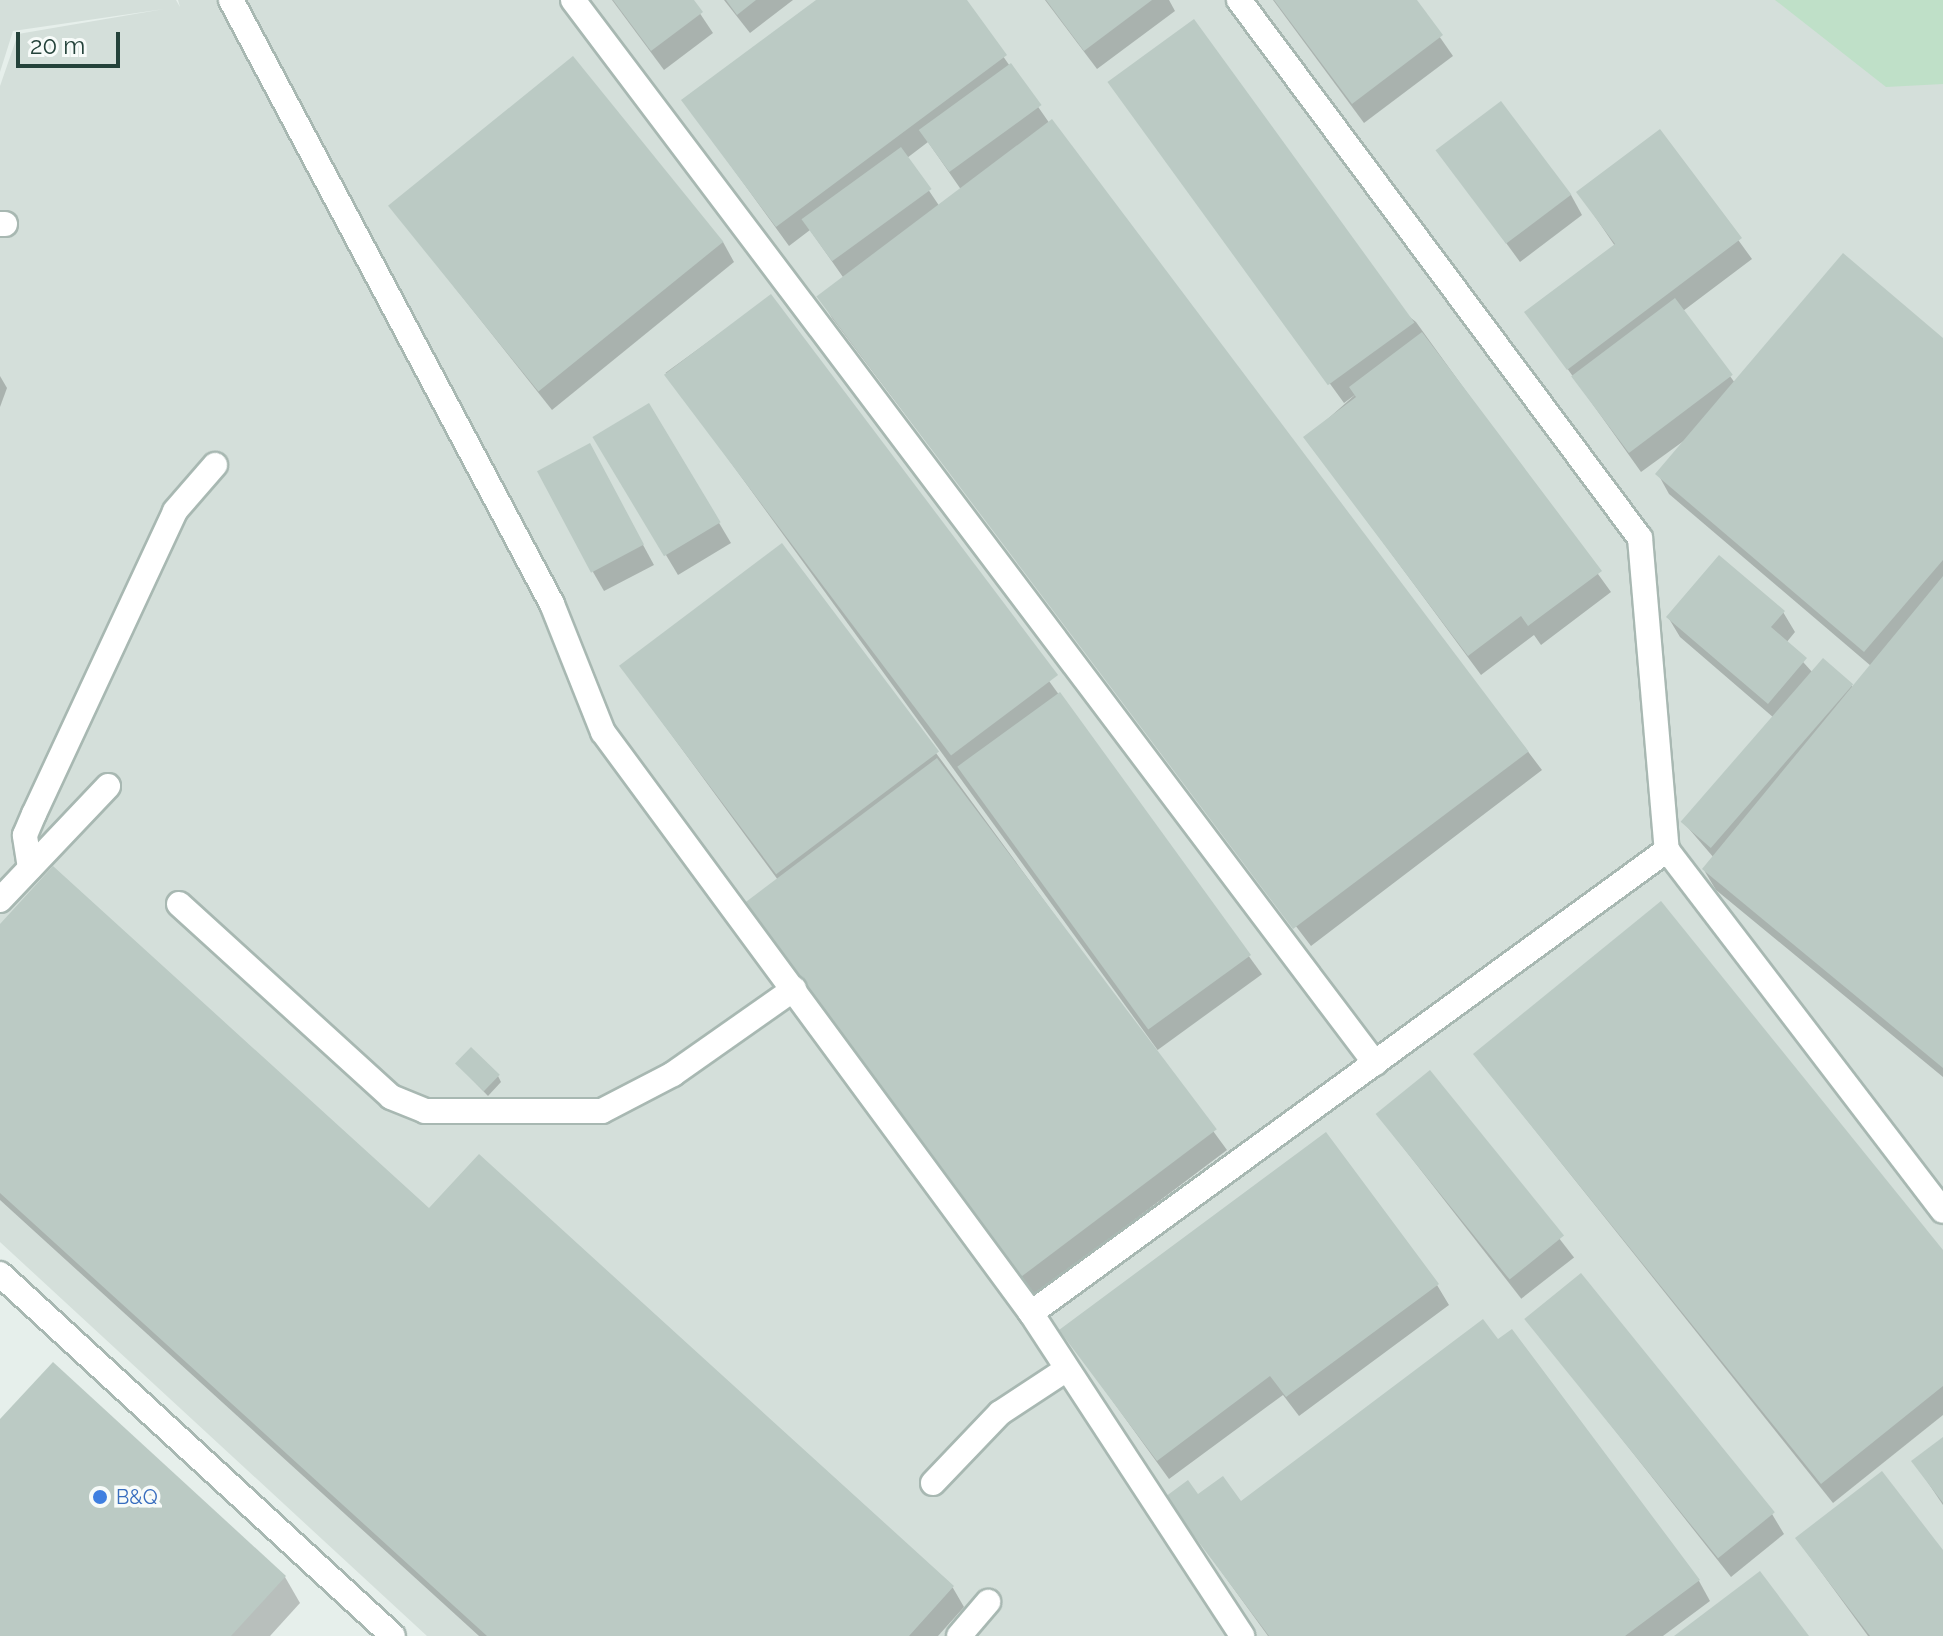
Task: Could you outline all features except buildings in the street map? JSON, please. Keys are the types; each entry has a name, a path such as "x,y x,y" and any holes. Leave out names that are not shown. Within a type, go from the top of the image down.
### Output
{"lane":[{"path":"231,0 552,604 603,732 1031,1313 1242,1636"},
{"path":"573,0 1375,1063"},
{"path":"1239,0 1640,538 1667,850 1943,1211"},
{"path":"30,868 25,835 40,801 175,511 215,465"},
{"path":"0,900 108,786"},
{"path":"1031,1313 1667,850"},
{"path":"179,904 391,1097 425,1111 602,1111 673,1074 794,989"},
{"path":"0,1274 393,1636"},
{"path":"933,1483 1000,1413 1067,1369"},
{"path":"959,1636 988,1602"}],"shaded area":[{"path":"0,0 176,0 180,7 178,0 1943,0 1943,1636 427,1636 0,1242 0,86 18,34 164,9 13,31 0,72"}],"green space":[{"path":"1775,0 1943,0 1943,84 1886,87"}],"place":[{"name":"B&Q","path":"100,1497"}]}
